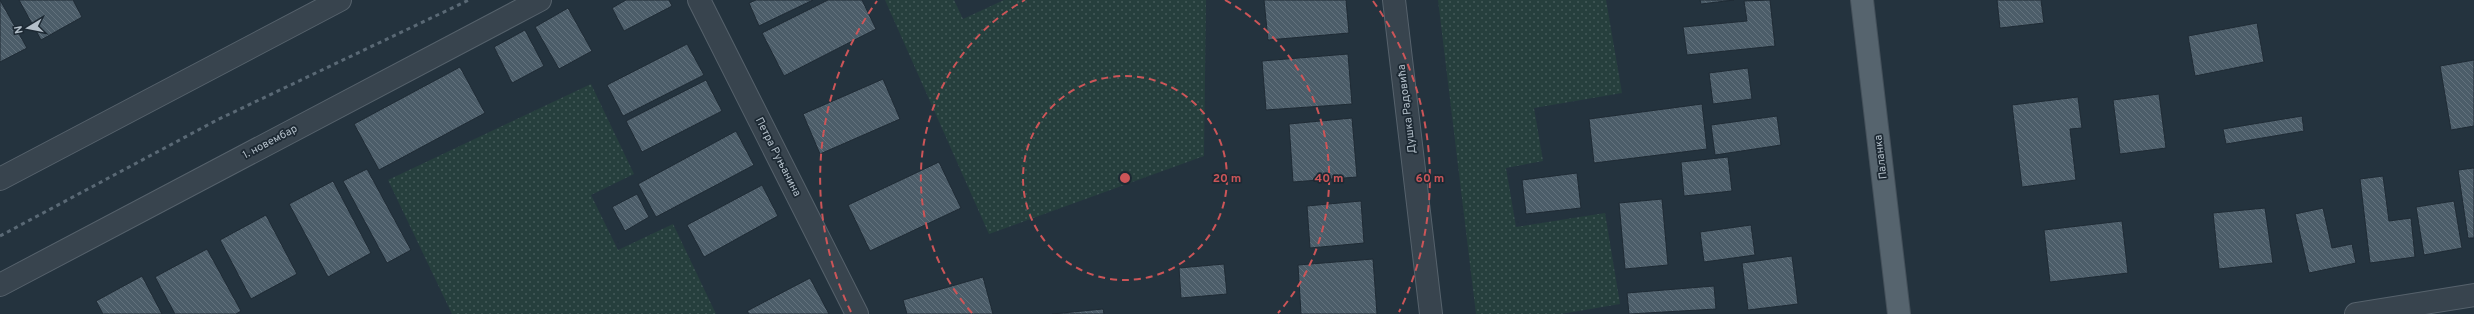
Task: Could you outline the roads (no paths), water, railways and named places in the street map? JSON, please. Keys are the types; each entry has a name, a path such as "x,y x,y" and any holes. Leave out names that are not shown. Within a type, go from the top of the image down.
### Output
{"main road":[{"name":"Паланка","path":"1862,0 1899,314"}],"street":[{"path":"0,179 340,0"},
{"name":"1. новембар","path":"0,285 540,0"},
{"name":"Петра Руњанина","path":"699,0 857,314"},
{"name":"Душка Радовића","path":"1394,0 1431,314"},
{"path":"2356,314 2474,295"}],"railway":[{"path":"0,236 217,120 469,0"}]}
